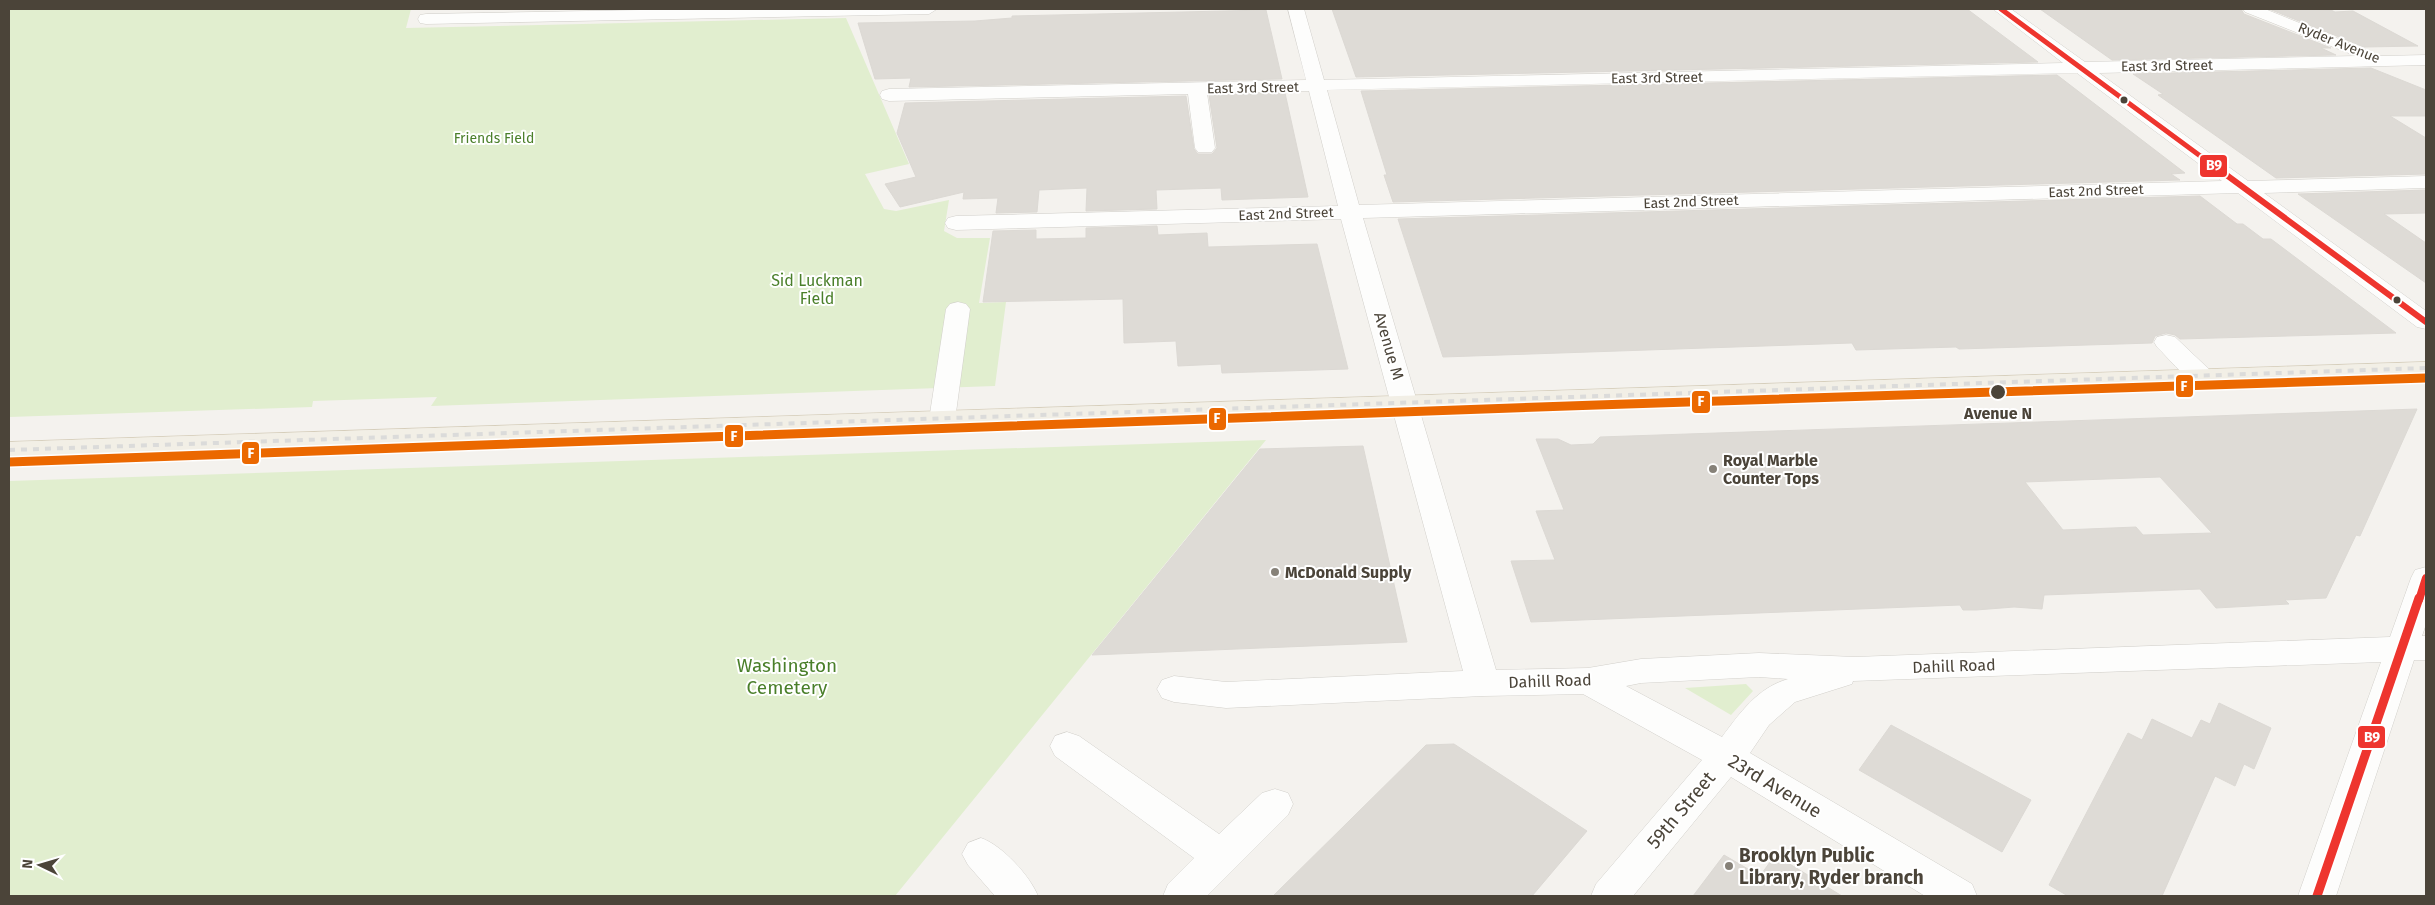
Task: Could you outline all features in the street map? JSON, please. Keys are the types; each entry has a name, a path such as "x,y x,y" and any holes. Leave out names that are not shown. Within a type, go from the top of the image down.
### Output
{"main road":[{"path":"9,451 2426,370"}],"street":[{"path":"426,19 588,12 929,9"},
{"name":"Avenue M","path":"1296,9 1350,212 1406,404 1483,683"},
{"path":"2001,9 2426,322"},
{"name":"Ryder Avenue","path":"2251,9 2426,78"},
{"name":"East 3rd Street","path":"889,95 2426,60"},
{"path":"1197,89 1205,148"},
{"name":"East 2nd Street","path":"956,223 2426,182"},
{"path":"942,420 958,310"},
{"path":"2166,342 2204,378"},
{"path":"2317,896 2415,648 2426,578"},
{"name":"Dahill Road","path":"1174,689 1226,695 1483,683 1588,681 1641,671 1759,665 1855,669 2415,648"},
{"name":"59th Street","path":"1610,896 1727,757 1757,716 1783,693 1855,669"},
{"name":"23rd Avenue","path":"1588,681 1727,757 1958,896"},
{"path":"1067,746 1221,856"},
{"path":"1182,896 1275,804"},
{"path":"981,854 1019,896"}],"green space":[{"path":"9,9 411,9 406,28 846,18 909,164 865,174 884,209 896,211 949,200 944,231 957,238 990,238 979,303 1006,302 995,386 431,406 437,397 313,401 312,407 9,417"},
{"name":"Washington Cemetery","path":"1266,440 895,896 9,896 9,481"},
{"path":"1746,684 1753,691 1731,715 1685,688"}],"building":[{"path":"1332,9 1967,9 2038,62 1356,77"},
{"path":"2040,9 2241,9 2244,14 2331,48 2321,48 2336,55 2112,60"},
{"path":"2269,9 2353,11 2418,46 2364,47"},
{"path":"1266,10 1282,79 909,87 911,78 875,79 858,23 975,21 1012,18 1012,16"},
{"path":"2371,68 2426,90 2426,116 2390,116 2426,138 2426,174 2276,178 2158,95 2163,94 2133,74"},
{"path":"2057,75 2185,173 2171,174 2180,180 1393,202 1384,175 1387,175 1361,91"},
{"path":"1285,93 1308,197 1222,200 1221,188 1156,190 1157,209 1086,211 1087,188 1039,190 1037,212 996,213 998,198 963,199 964,192 900,207 885,184 916,177 897,133 905,103 1186,96 1194,149 1198,154 1212,154 1217,148 1209,95"},
{"path":"2426,190 2426,213 2384,214 2426,243 2426,283 2298,194"},
{"path":"2200,196 2237,224 2243,224 2263,239 2271,239 2396,333 2180,339 2175,335 2166,333 2155,336 2152,343 1856,350 1852,343 1443,357 1398,219"},
{"path":"1157,226 1158,235 1207,233 1208,247 1317,244 1348,369 1222,373 1221,364 1178,366 1176,341 1124,343 1123,299 983,302 993,231 1036,230 1036,239 1086,238 1086,228"},
{"path":"2417,409 2360,536 2356,535 2326,598 2285,600 2289,604 2216,608 2200,589 2044,595 2042,609 2014,607 1963,610 1960,605 1531,622 1511,561 1555,560 1536,511 1564,510 1536,439 1558,439 1571,445 1593,444 1600,437","holes":["2160,477 2212,533 2143,535 2136,527 2063,530 2025,482"]},
{"name":"McDonald Supply","path":"1363,446 1407,642 1092,655 1260,449"},
{"path":"2219,703 2271,728 2254,769 2244,764 2235,786 2215,776 2162,896 2068,896 2049,885 2128,733 2142,740 2152,719 2192,738 2201,720 2210,724"},
{"path":"1891,725 2031,800 2002,852 1859,770"},
{"path":"1454,744 1587,831 1532,896 1273,896 1426,745"},
{"name":"Brooklyn Public Library, Ryder branch","path":"1724,855 1760,876 1775,855 1842,896 1693,896"}],"railway":[{"path":"9,450 2426,368"}],"transit line":[{"name":"B9","path":"2001,9 2426,322"},
{"name":"F","path":"9,462 1597,405 2426,378"},
{"name":"B9","path":"2317,896 2426,578"}],"place":[{"name":"Avenue N","path":"1998,392"},
{"name":"Royal Marble Counter Tops","path":"1713,469"},
{"name":"McDonald Supply","path":"1275,572"},
{"name":"Brooklyn Public Library, Ryder branch","path":"1729,866"}],"park label":[{"name":"Friends Field","path":"494,138"},
{"name":"Sid Luckman Field","path":"817,289"}]}
